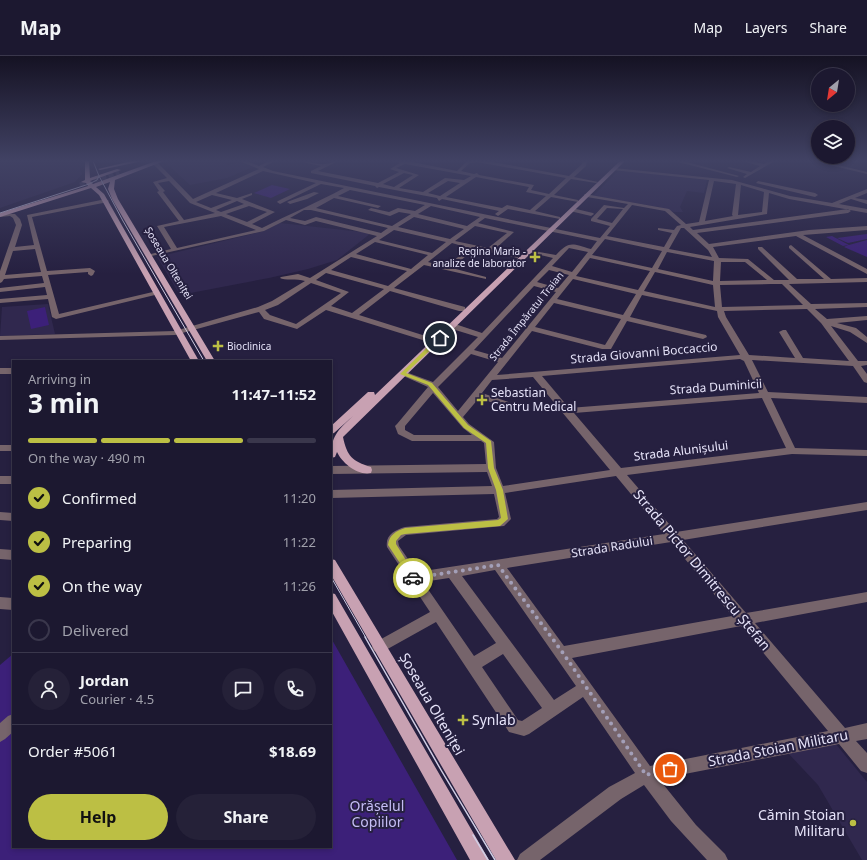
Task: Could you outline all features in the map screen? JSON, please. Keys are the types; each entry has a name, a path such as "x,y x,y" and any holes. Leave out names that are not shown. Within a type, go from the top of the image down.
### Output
{"main road":[{"path":"0,210 34,199"},
{"path":"0,210 37,199"},
{"path":"0,215 44,199"},
{"path":"14,212 54,199"},
{"name":"Șoseaua Olteniței","path":"104,199 194,360"},
{"name":"Șoseaua Olteniței","path":"115,199 210,360"},
{"path":"335,434 403,374 530,251 558,218 579,199"},
{"path":"332,450 335,434 429,340 516,257 583,199"},
{"path":"335,434 340,450 345,457 353,464 367,470"},
{"name":"Șoseaua Olteniței","path":"332,566 506,860"},
{"path":"332,600 480,860"}],"street":[{"path":"165,199 182,222"},
{"path":"189,199 192,202 262,230"},
{"path":"192,202 199,199"},
{"path":"211,210 236,199 272,213 248,224"},
{"path":"287,199 280,202 516,257"},
{"path":"268,211 302,199"},
{"path":"149,256 262,230 326,199"},
{"path":"347,199 378,206"},
{"path":"356,219 391,199"},
{"path":"401,199 549,229 718,260 741,259 748,261 774,283"},
{"path":"0,338 179,333 261,309 275,303 440,199"},
{"path":"444,199 503,210"},
{"path":"531,212 547,199"},
{"path":"563,199 576,201"},
{"path":"606,199 667,210 694,232 708,246 718,260 716,284 720,310 730,331 746,357 792,451"},
{"path":"702,223 708,199"},
{"path":"737,199 735,215 737,218"},
{"path":"530,328 606,347 609,346 624,318 680,226 766,213 766,199"},
{"path":"797,199 857,210"},
{"path":"823,199 867,210"},
{"path":"832,205 850,199"},
{"path":"853,199 867,202"},
{"path":"106,201 29,216 57,317 157,293"},
{"name":"Strada Împăratul Traian","path":"458,416 631,203"},
{"path":"176,250 160,227 221,214 249,204"},
{"path":"613,225 593,220 606,206 626,209"},
{"path":"493,218 507,208 558,218"},
{"path":"371,210 390,214 398,210 472,226 511,232 489,251"},
{"path":"572,210 591,214"},
{"path":"694,232 857,210 867,210"},
{"path":"0,215 14,212 18,225 10,250 2,264 0,281"},
{"path":"353,316 484,216"},
{"path":"337,224 348,217"},
{"path":"285,218 302,222 316,219 382,235"},
{"path":"708,246 798,234 867,228"},
{"path":"660,229 676,232"},
{"path":"798,234 867,272"},
{"path":"373,240 434,255"},
{"path":"484,438 412,438 401,432 400,426 433,387 568,246 653,270 716,284 867,280"},
{"path":"0,252 37,247"},
{"path":"447,269 473,247"},
{"path":"760,248 796,282"},
{"path":"791,248 830,282"},
{"path":"530,251 557,257"},
{"path":"350,255 413,271"},
{"path":"423,263 484,278"},
{"path":"547,267 640,292 720,310 811,306 865,306"},
{"path":"0,277 90,270 92,271 91,274"},
{"path":"325,271 462,309"},
{"path":"261,309 267,317 297,327 346,292 297,276 283,278"},
{"path":"532,283 560,291"},
{"path":"785,283 827,321 867,380"},
{"path":"0,290 48,285"},
{"path":"0,301 51,297"},
{"path":"552,300 703,337"},
{"path":"325,307 429,340"},
{"path":"827,321 867,318"},
{"path":"827,321 837,326 852,330 867,341"},
{"path":"452,326 483,336"},
{"path":"783,332 801,361"},
{"path":"469,350 504,361"},
{"name":"Strada Giovanni Boccaccio","path":"490,378 746,357 856,364 867,363"},
{"path":"0,371 12,371"},
{"path":"403,374 426,381 433,387 469,429 484,438 489,445 491,468 499,490 505,519 503,521 405,531 398,533 394,538 392,542 393,547 511,723 518,729 524,729 585,688"},
{"name":"Strada Pictor Dimitrescu Ștefan","path":"536,375 867,765"},
{"path":"477,394 518,408"},
{"name":"Strada Duminicii","path":"567,411 765,395 867,400"},
{"path":"0,448 12,448"},
{"name":"Strada Alunișului","path":"332,494 499,490 619,472 792,451 867,453"},
{"path":"332,470 491,468"},
{"path":"0,480 12,480"},
{"name":"Strada Radului","path":"414,578 867,506"},
{"path":"0,516 12,517"},
{"path":"0,554 12,555"},
{"path":"498,565 563,653 585,688 646,775 686,826 719,860"},
{"path":"452,572 552,710"},
{"path":"563,653 867,597"},
{"path":"0,603 12,604"},
{"path":"379,647 438,614"},
{"path":"472,665 505,644"},
{"path":"0,734 12,722"},
{"name":"Strada Stoian Militaru","path":"526,860 615,793 646,775 867,731"}],"shaded area":[{"path":"0,199 27,199 0,208"},
{"path":"608,199 684,199 680,207 683,212 674,212 659,207"},
{"path":"280,223 371,233 337,260 308,269 269,278 180,295 157,257 264,231"},
{"path":"48,304 55,334 0,336 2,307"},
{"name":"Cămin Stoian Militaru","path":"835,743 867,782 867,860 862,860 818,785 788,753"}],"green space":[{"path":"867,234 867,239 848,243 837,238"},
{"path":"832,236 849,245 867,240 867,257 844,247 848,245 843,246 826,237"},
{"path":"45,307 49,325 31,329 27,311"},
{"name":"Orășelul Copiilor","path":"332,640 457,860 0,860 0,665 12,655 12,848 332,848"}],"tram line":[{"path":"0,213 44,199"},
{"path":"111,199 203,360"},
{"path":"332,579 366,638"},
{"path":"365,637 441,770 495,860"},
{"path":"473,835 488,860"}],"way so far":[{"path":"413,578 498,565 563,653 585,688 646,775 670,769"}],"place":[{"name":"Regina Maria - analize de laborator","path":"535,257"},
{"name":"Bioclinica","path":"218,346"},
{"name":"Sebastian Centru Medical","path":"482,400"},
{"name":"Synlab","path":"463,720"},
{"name":"Cămin Stoian Militaru","path":"853,823"}],"route":[{"path":"413,578 392,545 392,540 398,533 405,531 500,523 505,519 499,490 491,468 489,442 469,429 430,384 423,380 403,374 440,338"}]}
